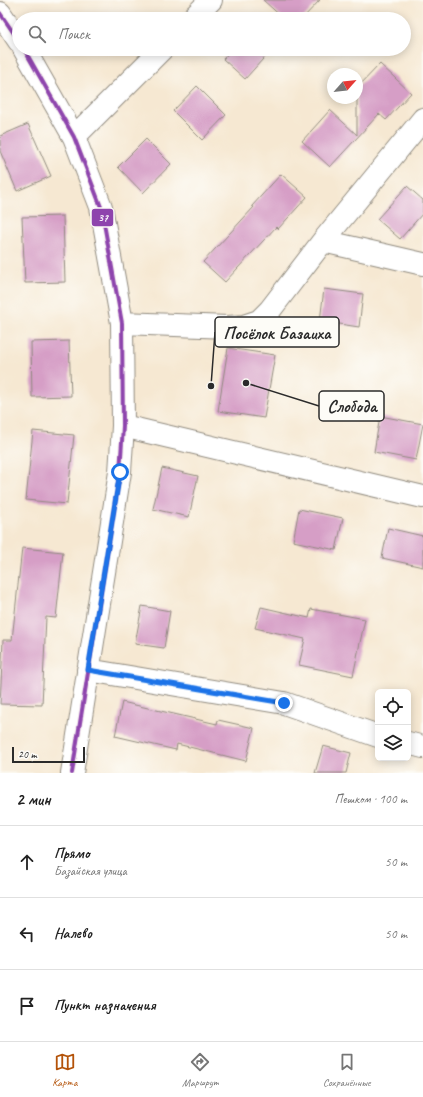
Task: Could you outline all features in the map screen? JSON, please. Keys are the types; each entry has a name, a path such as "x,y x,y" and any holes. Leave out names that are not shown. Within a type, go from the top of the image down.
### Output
{"street":[{"path":"199,12 211,0"},
{"path":"0,13 12,31"},
{"path":"28,56 74,137 101,206 122,324 123,426 120,472 72,773"},
{"path":"74,137 155,56"},
{"path":"122,324 228,327 244,326 259,321 270,310 323,241 423,119"},
{"path":"323,241 423,264"},
{"path":"123,426 423,497"},
{"path":"88,670 284,703 375,735"},
{"path":"411,745 423,747"}],"building":[{"path":"263,0 320,0 309,12 276,12"},
{"path":"226,56 266,56 245,79 223,59"},
{"path":"380,64 411,93 386,120 379,114 330,167 302,141 330,110 357,135 357,104 363,104 363,82"},
{"path":"197,86 226,115 202,140 173,111"},
{"path":"28,124 51,176 17,191 0,151 0,136"},
{"path":"146,139 171,164 143,193 118,167"},
{"path":"281,174 307,197 278,229 276,227 225,282 203,262 254,207 252,206"},
{"path":"407,186 423,200 423,213 400,239 377,219"},
{"path":"63,216 65,282 25,283 22,217"},
{"path":"324,289 363,294 359,327 320,321"},
{"path":"69,341 71,396 32,397 31,342"},
{"path":"228,348 275,355 264,418 218,411"},
{"path":"380,416 423,424 416,460 374,452"},
{"path":"33,431 74,435 67,504 26,500"},
{"path":"162,468 198,476 189,517 153,509"},
{"path":"299,509 343,518 336,550 293,541"},
{"path":"388,528 423,536 423,567 382,558"},
{"path":"22,548 63,552 56,618 46,617 42,705 0,704 3,640 12,640"},
{"path":"142,606 170,611 164,648 135,644"},
{"path":"261,607 309,618 311,609 365,619 353,676 299,665 305,639 255,628"},
{"path":"122,702 217,724 218,720 254,728 246,761 177,744 176,750 115,736"},
{"path":"323,746 351,753 346,773 315,773"}],"transit line":[{"name":"37","path":"0,13 12,31"},
{"name":"37","path":"28,56 74,137 101,207 122,323 123,426 120,472 72,773"}],"place":[{"name":"Слобода","path":"246,383"},
{"name":"Посёлок Базаиха","path":"211,386"}],"route":[{"path":"120,472 88,670 284,703"}]}
